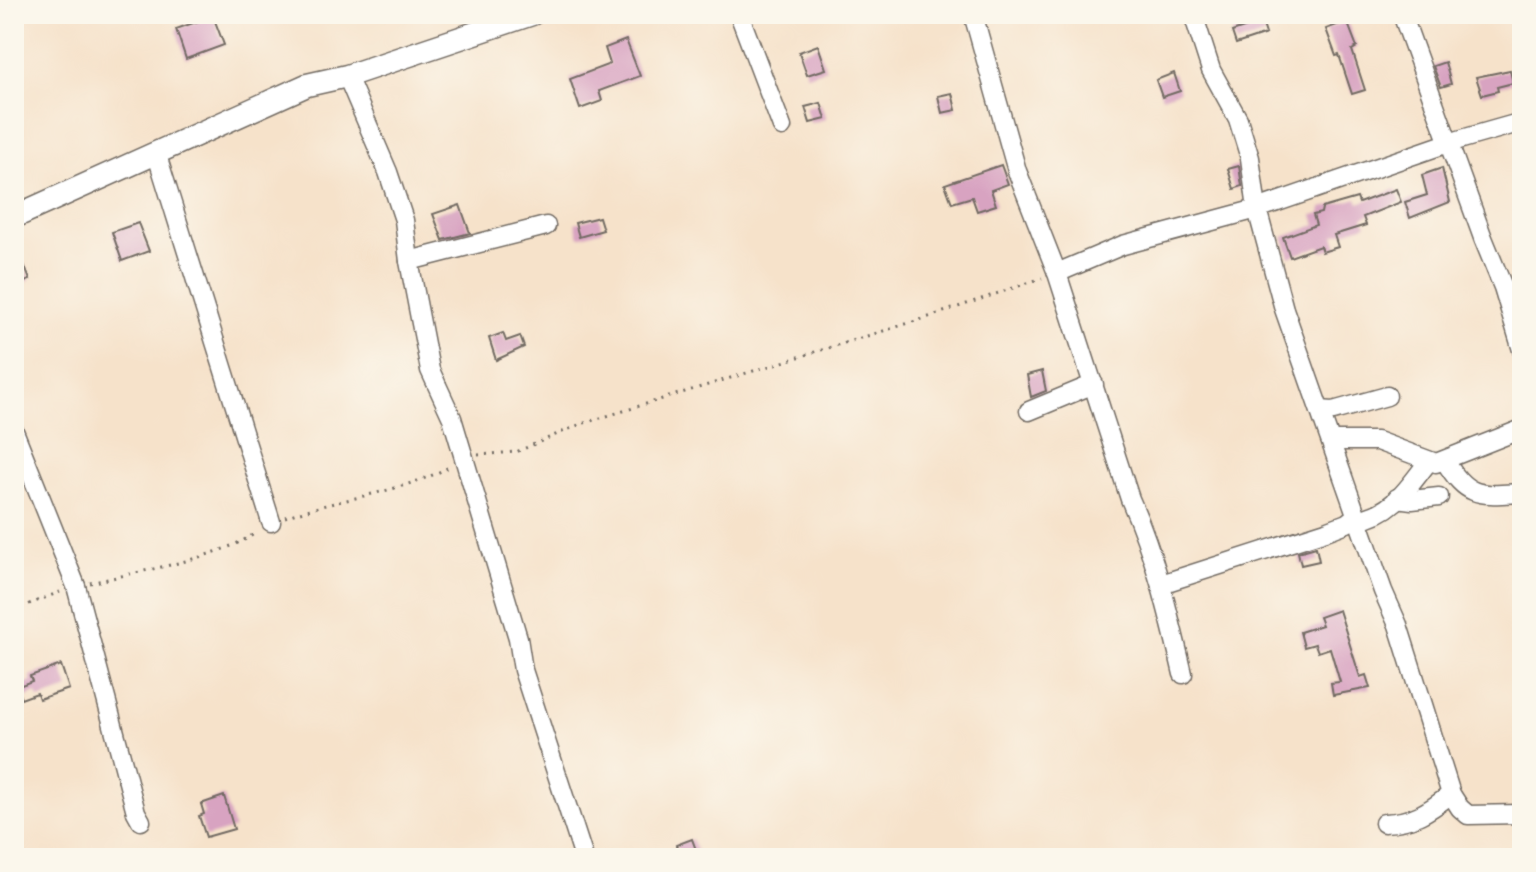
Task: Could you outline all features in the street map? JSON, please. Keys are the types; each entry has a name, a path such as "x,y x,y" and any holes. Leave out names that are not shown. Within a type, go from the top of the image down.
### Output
{"street":[{"path":"14,217 307,85 347,76 532,14"},
{"path":"739,14 782,127"},
{"path":"973,14 1017,171 1057,273 1130,499 1161,584 1183,674"},
{"path":"1193,14 1211,70 1238,119 1250,158 1257,209 1284,309 1383,591 1398,625 1451,794 1468,815 1522,814"},
{"path":"1402,14 1503,287 1522,350"},
{"path":"347,76 400,208 430,370 452,418 518,638 523,670 584,858"},
{"path":"1057,273 1123,245 1257,209 1448,143 1522,122"},
{"path":"156,152 271,522"},
{"path":"409,261 546,226"},
{"path":"1029,411 1094,384"},
{"path":"1320,410 1333,411 1387,396"},
{"path":"1161,584 1326,531 1358,517 1383,513 1436,462 1522,429"},
{"path":"14,431 76,586 136,812 141,821"},
{"path":"1331,441 1377,441 1436,462 1472,492 1522,493"},
{"path":"1397,498 1439,497"},
{"path":"1384,823 1404,822 1429,811 1451,794"}],"path":[{"path":"14,610 76,586 207,554 246,540 271,522 324,503 378,492 433,475 477,455 516,452 581,424 932,316 1057,273"}],"building":[{"path":"213,16 224,45 186,59 176,29"},
{"path":"1347,21 1357,47 1352,50 1365,90 1352,94 1339,55 1336,56 1326,29"},
{"path":"1262,22 1266,34 1236,44 1232,32"},
{"path":"626,40 640,76 599,91 602,101 580,109 570,79 610,64 605,48"},
{"path":"818,45 826,69 807,75 799,52"},
{"path":"1445,62 1451,84 1441,87 1433,66"},
{"path":"1510,70 1513,83 1482,95 1476,77"},
{"path":"1174,73 1180,91 1162,97 1156,80"},
{"path":"952,93 956,110 942,113 938,96"},
{"path":"821,103 826,119 810,123 805,107"},
{"path":"1001,165 1008,184 991,190 996,205 977,211 972,197 952,203 945,184"},
{"path":"1239,166 1242,186 1234,189 1228,169"},
{"path":"1442,168 1450,202 1410,218 1405,202 1427,195 1422,175"},
{"path":"1396,189 1401,202 1363,217 1366,225 1334,235 1338,247 1322,252 1320,246 1290,257 1283,237 1316,225 1313,215 1321,213 1322,208 1357,198 1359,203"},
{"path":"460,205 470,233 443,240 433,214"},
{"path":"599,217 603,230 579,237 575,223"},
{"path":"138,223 149,251 122,261 112,232"},
{"path":"14,239 30,280 14,286"},
{"path":"503,333 506,341 520,336 524,347 496,360 489,338"},
{"path":"1042,371 1046,391 1031,397 1027,375"},
{"path":"1316,547 1319,561 1301,565 1298,552"},
{"path":"1339,610 1360,677 1366,675 1370,688 1333,695 1331,683 1340,682 1330,648 1318,652 1315,644 1304,647 1300,632 1322,625 1319,617"},
{"path":"61,665 69,689 39,699 37,693 21,699 16,687 32,681 30,676"},
{"path":"224,796 234,829 206,837 199,816 204,814 201,804"},
{"path":"692,839 699,858 680,858 676,845"}]}
